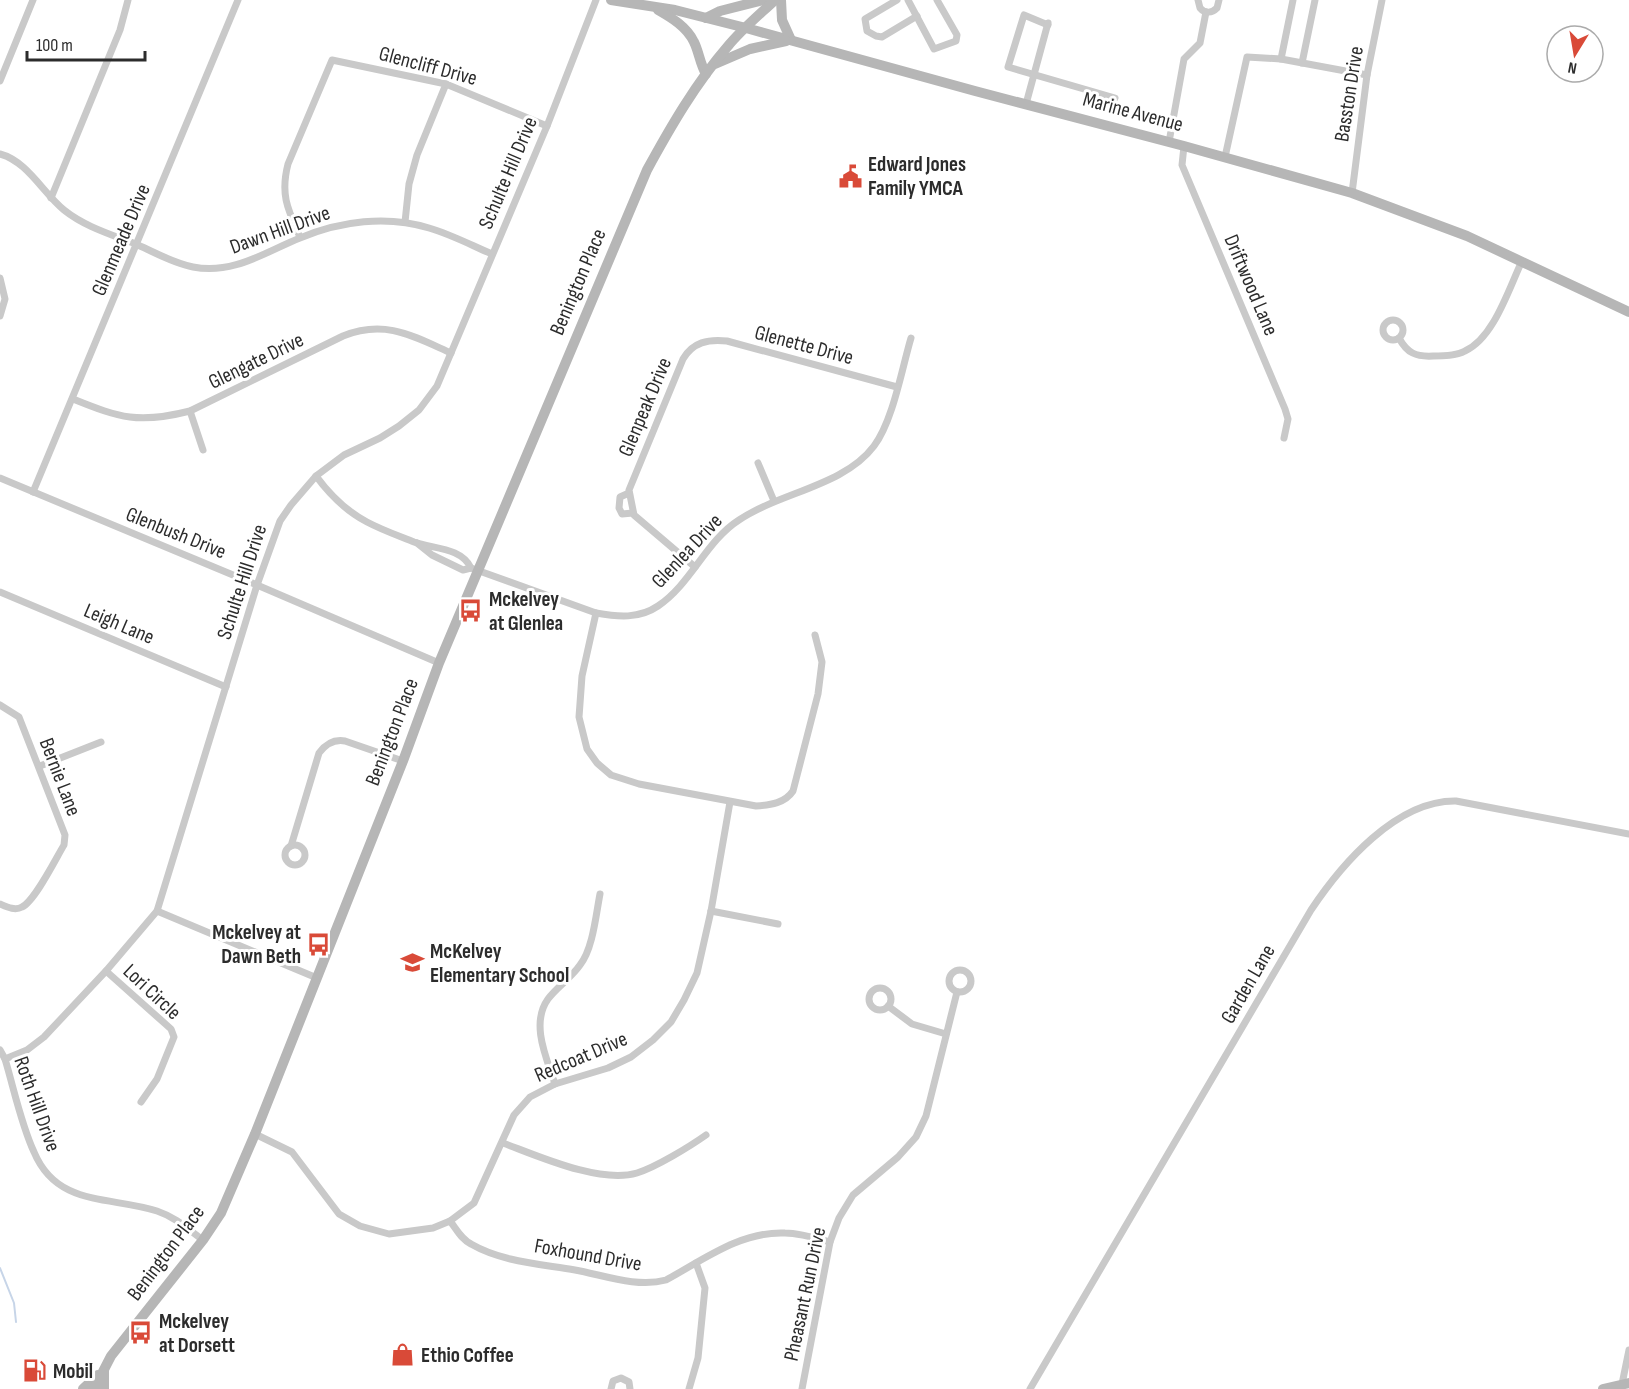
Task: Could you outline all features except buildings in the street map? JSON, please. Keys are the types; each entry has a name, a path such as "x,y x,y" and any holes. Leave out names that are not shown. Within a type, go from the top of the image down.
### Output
{"main road":[{"name":"Marine Avenue","path":"611,0 653,7 676,5 706,18 1352,193 1467,236 1629,312"},
{"path":"706,18 720,11 763,0"},
{"name":"Benington Place","path":"94,1389 111,1356 203,1240 221,1213 255,1134 403,761 474,569 647,170 676,118 709,70 746,28 775,0"},
{"path":"653,7 680,24 694,41 699,62 709,70 750,49 791,40 782,20 781,0"},
{"path":"83,1389 104,1368"},
{"path":"104,1368 104,1389"},
{"path":"1603,1389 1626,1384"}],"street":[{"path":"0,81 33,0"},
{"path":"51,198 120,30 128,0"},
{"name":"Glenmeade Drive","path":"33,492 238,0"},
{"name":"Schulte Hill Drive","path":"5,1059 27,1050 44,1037 106,971 157,911 257,585 280,521 316,476 344,455 399,426 419,410 437,386 547,126 596,0"},
{"path":"897,0 865,20 867,31 882,37 917,16"},
{"path":"908,0 934,49 956,41 957,35 937,0"},
{"path":"1198,0 1200,8 1206,12"},
{"path":"1206,12 1217,8 1219,0"},
{"path":"1281,59 1293,0"},
{"path":"1302,63 1315,0"},
{"name":"Basston Drive","path":"1352,193 1367,75 1382,0"},
{"path":"1169,142 1184,59 1200,43 1206,12"},
{"name":"Marine Avenue","path":"1034,76 1048,23 1024,15 1008,67 1034,76 1115,98"},
{"path":"1225,157 1247,57 1281,59 1367,75"},
{"name":"Glencliff Drive","path":"300,237 288,210 284,181 288,164 332,60 446,84 547,126"},
{"path":"1026,104 1034,76"},
{"path":"405,222 409,184 417,155 446,84"},
{"name":"Driftwood Lane","path":"1184,146 1182,165 1285,409 1288,419 1284,438"},
{"name":"Dawn Hill Drive","path":"0,154 21,165 66,212 85,224 173,261 194,267 220,268 257,259 300,237 366,221 405,222 429,228 492,254"},
{"path":"1399,338 1404,348 1412,354 1423,357 1465,352 1479,342 1489,330 1522,261"},
{"path":"0,278 5,299 0,316"},
{"name":"Glengate Drive","path":"73,399 126,418 152,418 190,411 355,331 389,329 413,336 451,353"},
{"name":"Glenlea Drive","path":"417,543 423,550 463,570 474,569 596,613 616,617 645,613 670,596 726,530 740,519 774,501 840,474 867,455 876,444 889,417 911,338"},
{"name":"Glenette Drive","path":"703,342 727,341 897,387"},
{"name":"Glenpeak Drive","path":"695,567 633,513 629,485 683,360 690,349 703,342"},
{"path":"190,411 203,450"},
{"path":"758,463 774,501"},
{"name":"Glenlea Drive","path":"316,476 340,504 366,522 417,543 448,550 467,560 474,569"},
{"name":"Glenbush Drive","path":"0,478 439,663"},
{"name":"Glenpeak Drive","path":"629,493 620,497 619,508 622,514 633,513"},
{"name":"Leigh Lane","path":"0,592 225,687"},
{"path":"596,613 582,676 579,717 587,749 597,763 611,775 639,784 756,806 769,805 788,799 794,791 818,694 822,662 815,635"},
{"name":"Bernie Lane","path":"0,705 19,717 65,835 64,844 30,901 21,908 11,908 0,904"},
{"path":"291,846 323,746 339,740 345,741 403,761"},
{"path":"40,766 101,742"},
{"name":"Garden Lane","path":"1030,1389 1311,910 1328,884 1358,852 1409,812 1445,801 1456,801 1629,834"},
{"name":"Redcoat Drive","path":"255,1134 292,1152 339,1214 360,1226 389,1234 433,1228 450,1221 474,1203 514,1115 530,1097 555,1084 608,1068 631,1057 671,1022 697,973 711,910 730,802"},
{"path":"555,1084 541,1041 540,1021 547,1000 581,965 600,894"},
{"path":"711,910 778,924"},
{"path":"157,911 317,978"},
{"name":"Lori Circle","path":"106,971 171,1029 174,1037 157,1079 141,1102"},
{"name":"Pheasant Run Drive","path":"802,1389 830,1242 838,1218 853,1195 898,1157 916,1137 926,1116 957,992"},
{"path":"888,1006 912,1024 946,1034"},
{"name":"Roth Hill Drive","path":"0,1050 5,1059 34,1153 46,1172 61,1187 81,1196 164,1214 172,1217 203,1240"},
{"path":"503,1143 561,1165 620,1175 637,1173 690,1146 706,1135"},
{"name":"Foxhound Drive","path":"450,1221 459,1234 471,1244 499,1256 632,1281 666,1280 727,1246 754,1235 785,1233 830,1242"},
{"path":"689,1389 698,1358 705,1288 696,1263"},
{"path":"1626,1384 1629,1350"},
{"path":"611,1389 613,1381 621,1378 629,1382 630,1389"}],"waterway":[{"path":"0,1268 14,1303 16,1322"}],"place":[{"name":"Edward Jones Family YMCA","path":"850,176"},
{"name":"Mckelvey at Glenlea","path":"471,611"},
{"name":"Mckelvey at Dawn Beth","path":"319,944"},
{"name":"McKelvey Elementary School","path":"412,963"},
{"name":"Mckelvey at Dorsett","path":"141,1333"},
{"name":"Ethio Coffee","path":"403,1355"},
{"name":"Mobil","path":"35,1371"}]}
